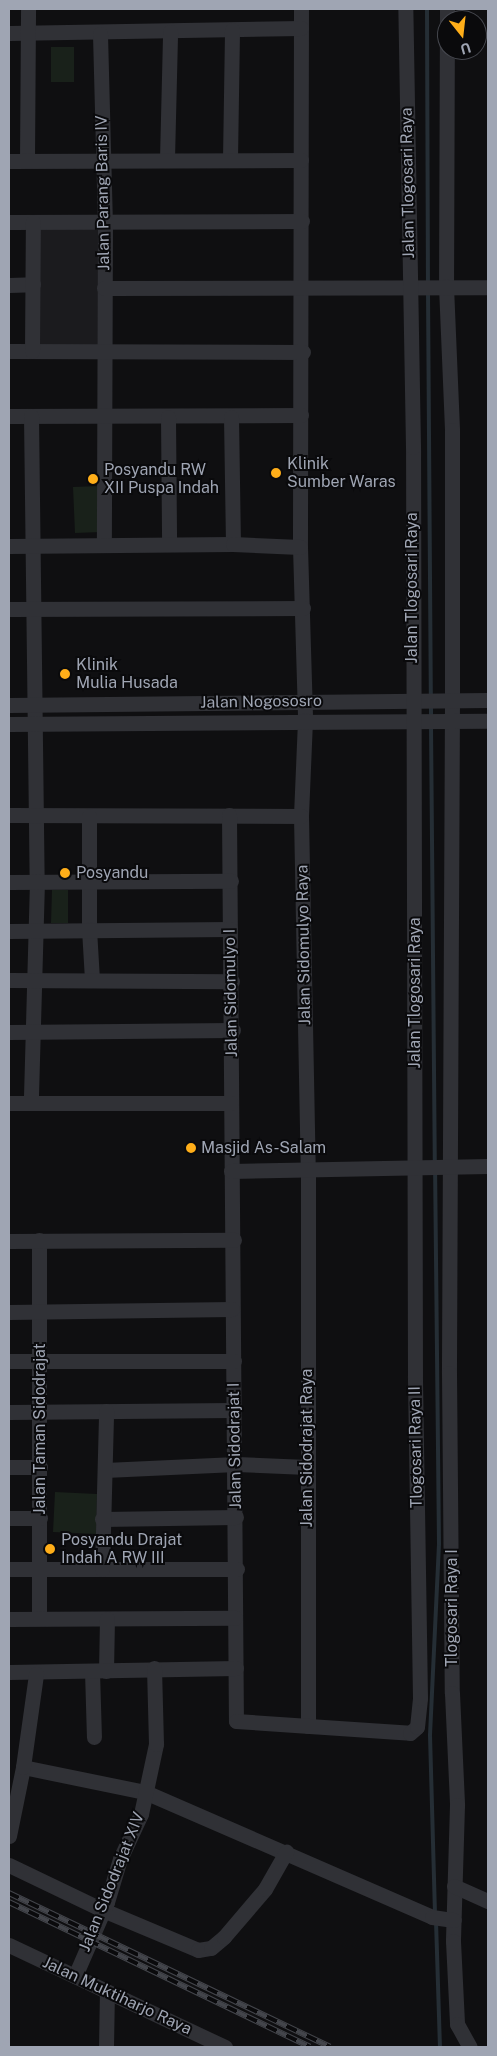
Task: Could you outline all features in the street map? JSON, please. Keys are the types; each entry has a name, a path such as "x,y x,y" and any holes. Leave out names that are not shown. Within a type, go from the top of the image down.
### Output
{"street":[{"path":"27,160 28,9"},
{"name":"Jalan Sidomulyo Raya","path":"301,9 302,352 300,547 305,720 301,816 308,1169"},
{"name":"Jalan Tlogosari Raya","path":"405,9 412,285 417,700 419,1167"},
{"path":"447,9 442,286 452,430 448,1166"},
{"path":"9,33 100,34 301,28"},
{"path":"230,159 232,30"},
{"path":"167,158 170,32"},
{"name":"Jalan Parang Baris IV","path":"100,34 105,221 104,545"},
{"path":"9,161 102,161 167,158 301,160"},
{"path":"9,222 302,221"},
{"path":"32,351 33,222"},
{"path":"9,285 33,284"},
{"path":"104,288 412,285 488,287"},
{"path":"9,351 302,352"},
{"path":"9,416 231,417 301,415"},
{"path":"31,416 31,546 37,724 34,814 37,930 31,1102"},
{"path":"168,417 169,544"},
{"path":"231,417 233,544"},
{"path":"9,546 233,544 300,547"},
{"path":"9,609 303,608"},
{"name":"Jalan Nogososro","path":"9,705 488,700"},
{"name":"Jalan Nogososro","path":"9,724 417,719 488,721"},
{"path":"9,815 301,816"},
{"name":"Jalan Sidomulyo I","path":"229,815 233,1030 231,1171"},
{"path":"89,816 89,928 92,980"},
{"path":"9,882 231,881"},
{"path":"9,930 89,928 230,929"},
{"path":"9,980 232,981"},
{"path":"9,1032 233,1030"},
{"path":"9,1102 231,1103"},
{"name":"Tlogosari Raya I","path":"448,1166 452,1693 457,1804 454,1886 444,1918 457,2024 470,2047"},
{"path":"231,1171 488,1166"},
{"name":"Tlogosari Raya II","path":"308,1726 395,1734 410,1733 417,1727 420,1698 414,1376 419,1167"},
{"name":"Jalan Sidodrajat Raya","path":"308,1169 308,1726"},
{"name":"Jalan Sidodrajat I","path":"231,1171 234,1240 232,1309 237,1569 235,1618 236,1721 308,1726"},
{"path":"9,1240 234,1240"},
{"name":"Jalan Taman Sidodrajat","path":"39,1240 39,1618"},
{"path":"9,1312 232,1309"},
{"path":"9,1361 234,1362"},
{"path":"102,1569 106,1410"},
{"path":"9,1412 233,1410"},
{"path":"105,1470 236,1464 307,1467"},
{"path":"9,1467 40,1467"},
{"path":"102,1518 236,1517"},
{"path":"9,1518 40,1518"},
{"path":"9,1568 237,1569"},
{"path":"9,1619 235,1618"},
{"path":"94,1737 99,1671 107,1619"},
{"path":"9,1672 36,1674 154,1668 236,1668"},
{"name":"Jalan Sidodrajat XIV","path":"75,1976 103,1910 120,1859 141,1814 156,1744 154,1668"},
{"path":"9,1836 23,1767 36,1674"},
{"path":"23,1767 145,1792 444,1918"},
{"path":"9,1865 190,1949 206,1950 224,1937 265,1889 286,1852"},
{"path":"454,1886 488,1901"},
{"name":"Jalan Muktiharjo Raya","path":"9,1945 75,1976 206,2043 225,2047"},
{"path":"106,2047 107,1992"}],"shaded area":[{"path":"51,47 74,47 74,82 51,82"},
{"path":"101,225 102,345 37,346 36,226"},
{"path":"100,486 101,532 75,533 73,487"},
{"path":"52,890 68,890 68,923 51,923"},
{"path":"55,1492 97,1494 96,1534 53,1532"}],"waterway":[{"path":"427,9 428,284"},
{"path":"428,291 431,696"},
{"path":"431,703 431,719"},
{"path":"431,726 435,1164"},
{"path":"435,1171 439,1544 430,1735 435,1914"},
{"path":"436,1921 440,2047"}],"railway":[{"path":"9,1893 330,2047"},
{"path":"9,1902 310,2047"}],"place":[{"name":"Klinik Sumber Waras","path":"276,473"},
{"name":"Posyandu RW XII Puspa Indah","path":"93,479"},
{"name":"Klinik Mulia Husada","path":"65,674"},
{"name":"Posyandu","path":"65,873"},
{"name":"Masjid As-Salam","path":"191,1148"},
{"name":"Posyandu Drajat Indah A RW III","path":"50,1549"}]}
